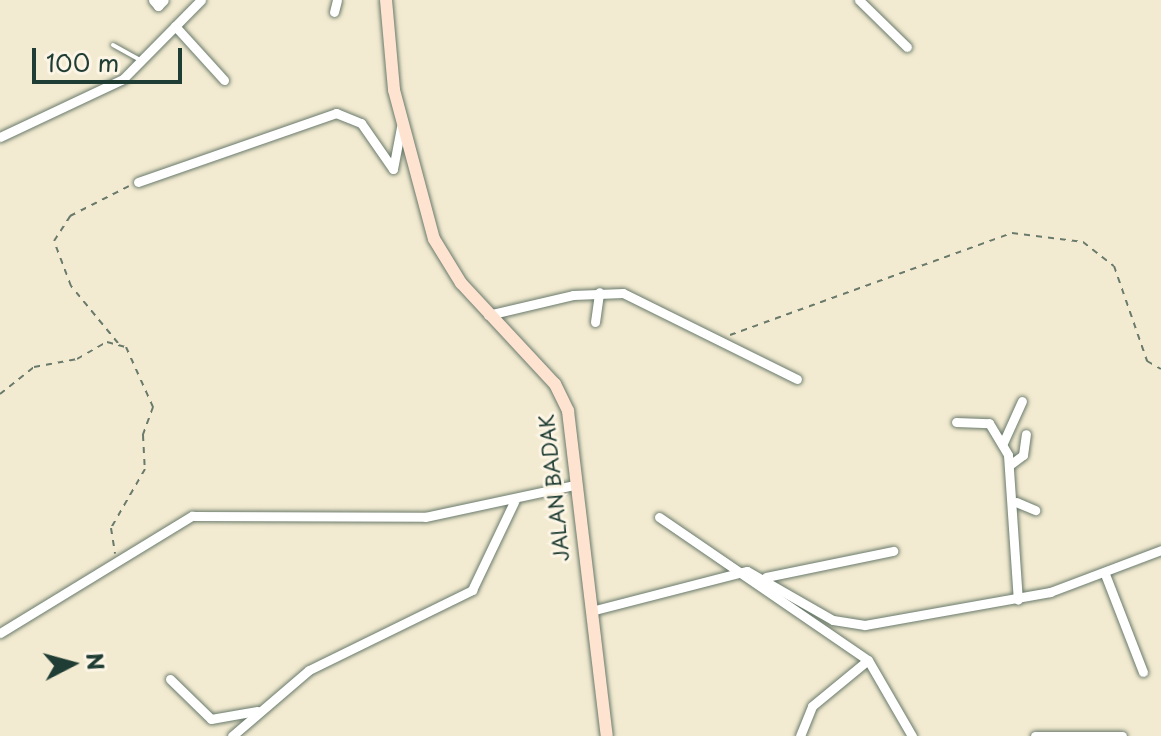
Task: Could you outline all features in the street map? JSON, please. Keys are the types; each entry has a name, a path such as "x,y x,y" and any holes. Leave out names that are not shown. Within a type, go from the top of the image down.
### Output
{"street":[{"path":"153,0 158,6 164,0"},
{"path":"0,137 113,84 142,61 201,0"},
{"path":"334,12 337,0"},
{"name":"JALAN BADAK","path":"386,0 401,124 434,239 488,315 561,395 607,736"},
{"path":"859,0 907,47"},
{"path":"175,26 224,80"},
{"path":"138,182 336,113 361,123 393,169 401,124"},
{"path":"488,315 599,292 633,296 710,340 797,379"},
{"path":"595,322 599,292"},
{"path":"1003,443 1022,401"},
{"path":"956,422 984,421 1003,443 1011,464 1016,502 1018,600"},
{"path":"1011,464 1023,455 1026,434"},
{"path":"0,633 169,524 206,514 398,518 514,502 574,485"},
{"path":"232,736 327,660 472,590 514,502"},
{"path":"1016,502 1035,510"},
{"path":"659,517 868,660 912,736"},
{"path":"766,577 833,620 855,624 1018,600 1105,574 1161,550"},
{"path":"591,611 737,572 766,577 893,551"},
{"path":"1105,574 1143,672"},
{"path":"800,736 807,711 868,660"},
{"path":"170,679 211,719 228,721 264,709"},
{"path":"1035,736 1122,736"}],"lane":[{"path":"113,45 142,61"}],"path":[{"path":"116,558 111,528 145,469 143,435 153,396 118,343 71,286 54,241 70,216 138,182"},
{"path":"710,340 1012,233 1083,242 1114,266 1147,361 1161,369"},
{"path":"0,394 34,367 118,343"}]}
